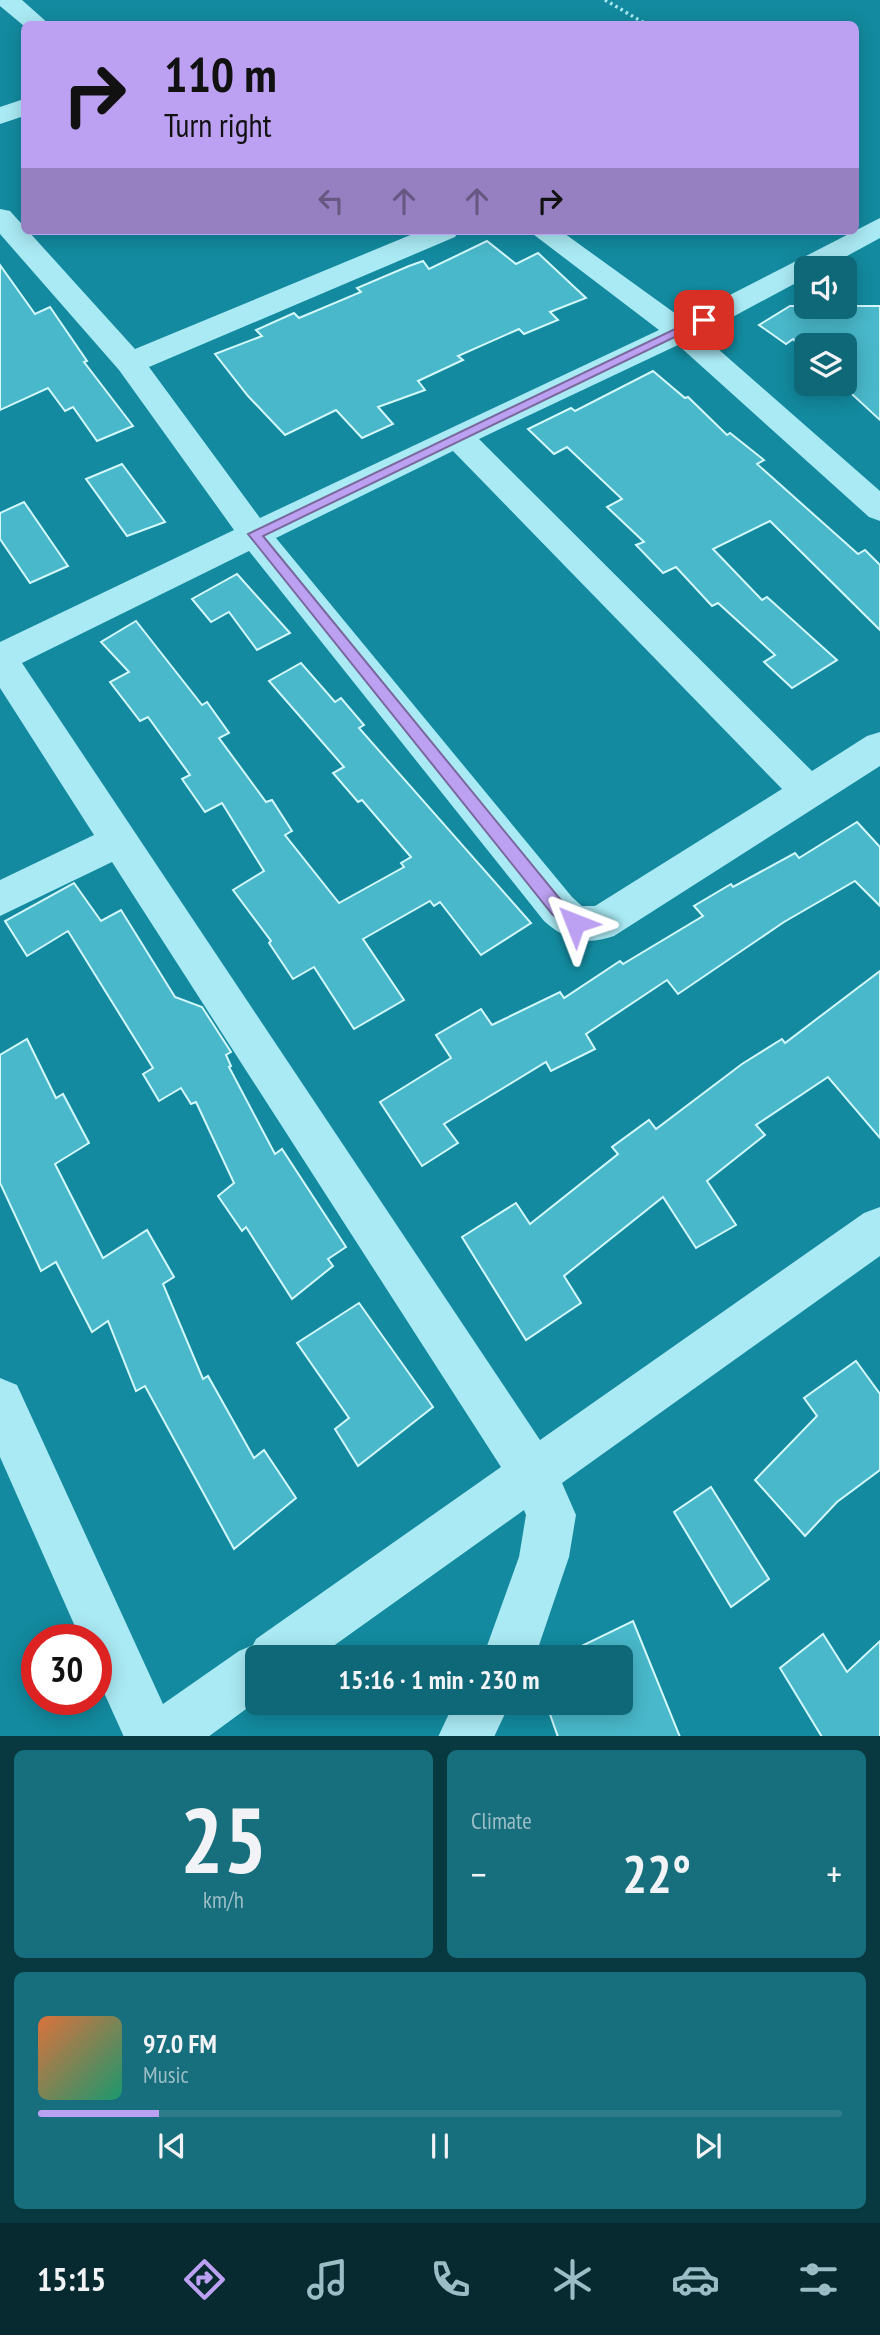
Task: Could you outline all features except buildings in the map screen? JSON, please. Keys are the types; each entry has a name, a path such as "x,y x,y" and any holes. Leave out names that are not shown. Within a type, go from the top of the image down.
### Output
{"street":[{"path":"7,0 33,21"},
{"path":"0,116 21,108"},
{"path":"0,217 130,363 254,534 558,909 575,923 600,925 880,747"},
{"path":"130,363 435,235"},
{"path":"548,235 681,332 880,509"},
{"path":"513,1645 544,1557 551,1515 534,1474 0,659 254,534 681,332 876,236"},
{"path":"457,436 809,792"},
{"path":"0,900 119,841"},
{"path":"291,1645 880,1229"},
{"path":"0,1402 152,1736"},
{"path":"163,1736 245,1678"},
{"path":"465,1736 477,1715"}],"path":[{"path":"605,0 641,21"}],"route":[{"path":"575,923 558,909 254,534 704,320"}]}
